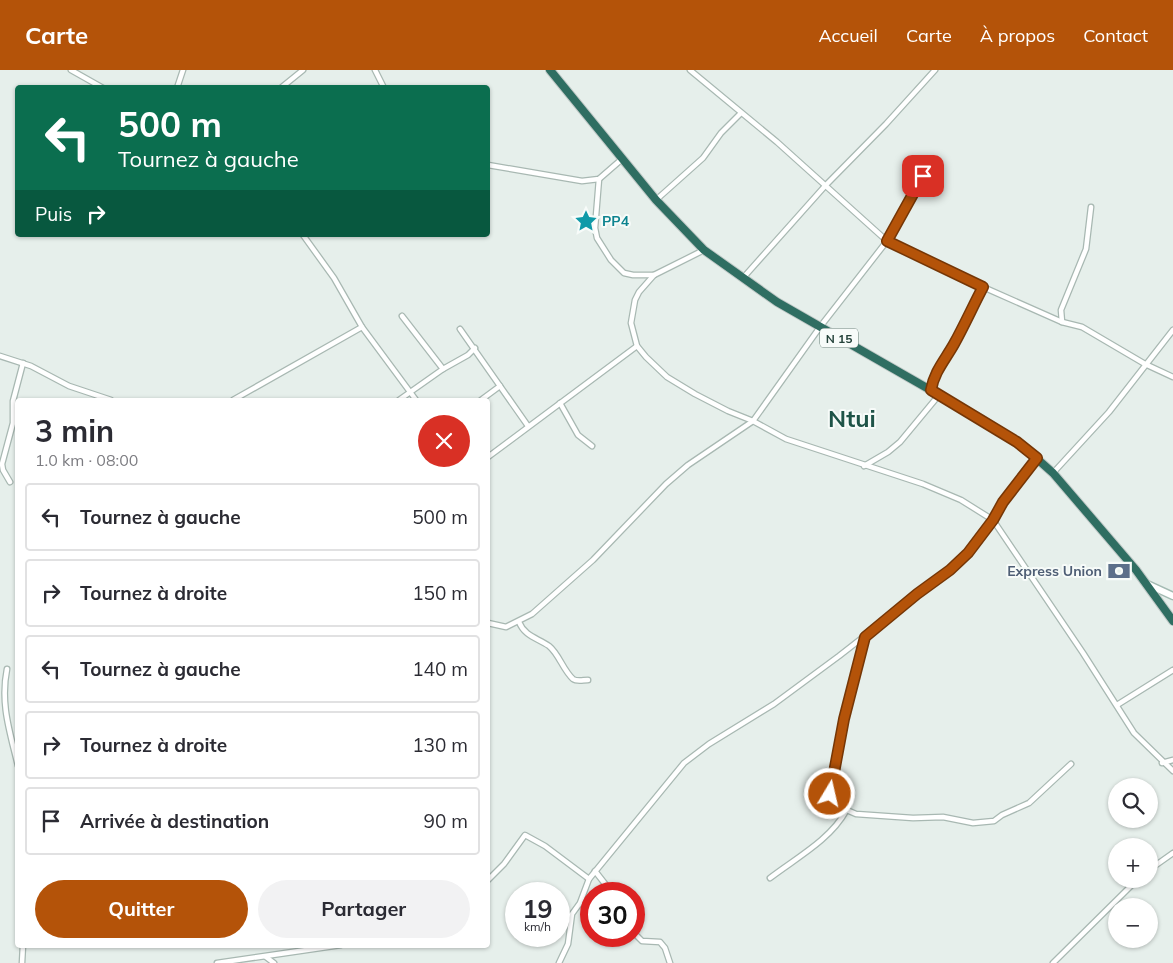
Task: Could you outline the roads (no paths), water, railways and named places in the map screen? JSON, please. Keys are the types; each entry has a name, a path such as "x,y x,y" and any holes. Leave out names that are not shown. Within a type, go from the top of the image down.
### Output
{"highway":[{"name":"N 15","path":"550,70 656,200 704,250 743,279 820,327 939,394 1017,442 1053,473 1146,584 1173,621"}],"main road":[{"path":"1146,584 1173,596"}],"street":[{"path":"71,70 98,85"},
{"path":"178,85 183,70"},
{"path":"283,85 303,70"},
{"path":"375,70 382,85"},
{"path":"690,70 777,142 887,241 1062,322 1082,327 1144,364 1173,377"},
{"path":"743,279 825,186 886,124 935,70"},
{"path":"656,200 703,158 721,133 740,113"},
{"path":"490,165 582,181 599,179 622,159"},
{"path":"490,623 506,627 519,622 537,610 565,587 666,484 688,465 753,421 820,327 887,241 932,159"},
{"path":"599,179 594,228 597,238 611,260 624,273 654,275"},
{"path":"1062,322 1062,310 1086,249 1091,207"},
{"path":"303,237 334,278 362,327 414,398"},
{"path":"704,250 654,275 639,292 634,305 631,323 637,346 646,357 672,380 717,406 753,421 786,439 940,491 977,509 993,520 1134,733 1173,771"},
{"path":"931,390 934,375 942,366 983,287"},
{"path":"1052,317 1062,310"},
{"path":"402,316 443,369"},
{"path":"237,398 362,327"},
{"path":"460,329 528,426"},
{"path":"1053,473 1109,412 1144,364 1173,330"},
{"path":"490,455 637,346"},
{"path":"402,398 443,369 476,350"},
{"path":"0,356 48,373 69,386 105,398"},
{"path":"10,482 2,464 13,423 13,400 23,363"},
{"path":"484,398 500,386"},
{"path":"864,466 888,452 900,442 939,394"},
{"path":"560,403 578,435 592,446"},
{"path":"559,963 568,944 572,914 580,903 590,879 675,774 694,754 774,704 865,637 957,564 976,544 1003,502 1037,458"},
{"path":"519,622 526,634 549,646 572,678 579,681 588,680"},
{"path":"865,637 844,719 830,791 834,801 846,811 856,814 905,818 942,817 973,823 994,821 1002,815 1029,803 1071,764"},
{"path":"7,669 3,683 2,707 15,745"},
{"path":"1117,705 1173,670"},
{"path":"1162,762 1173,760"},
{"path":"770,878 809,850 840,822 846,811"},
{"path":"490,878 504,864 525,835 545,846 590,879"},
{"path":"1158,864 1173,853"},
{"path":"595,871 604,882"},
{"path":"1053,963 1129,888"},
{"path":"645,941 660,942 665,948 670,963"},
{"path":"22,963 23,948"},
{"path":"217,963 322,948"},
{"path":"266,957 274,963"}],"place":[{"name":"PP4","path":"586,221"},
{"name":"Express Union","path":"1119,571"}],"district":[{"name":"Ntui","path":"852,418"}]}
